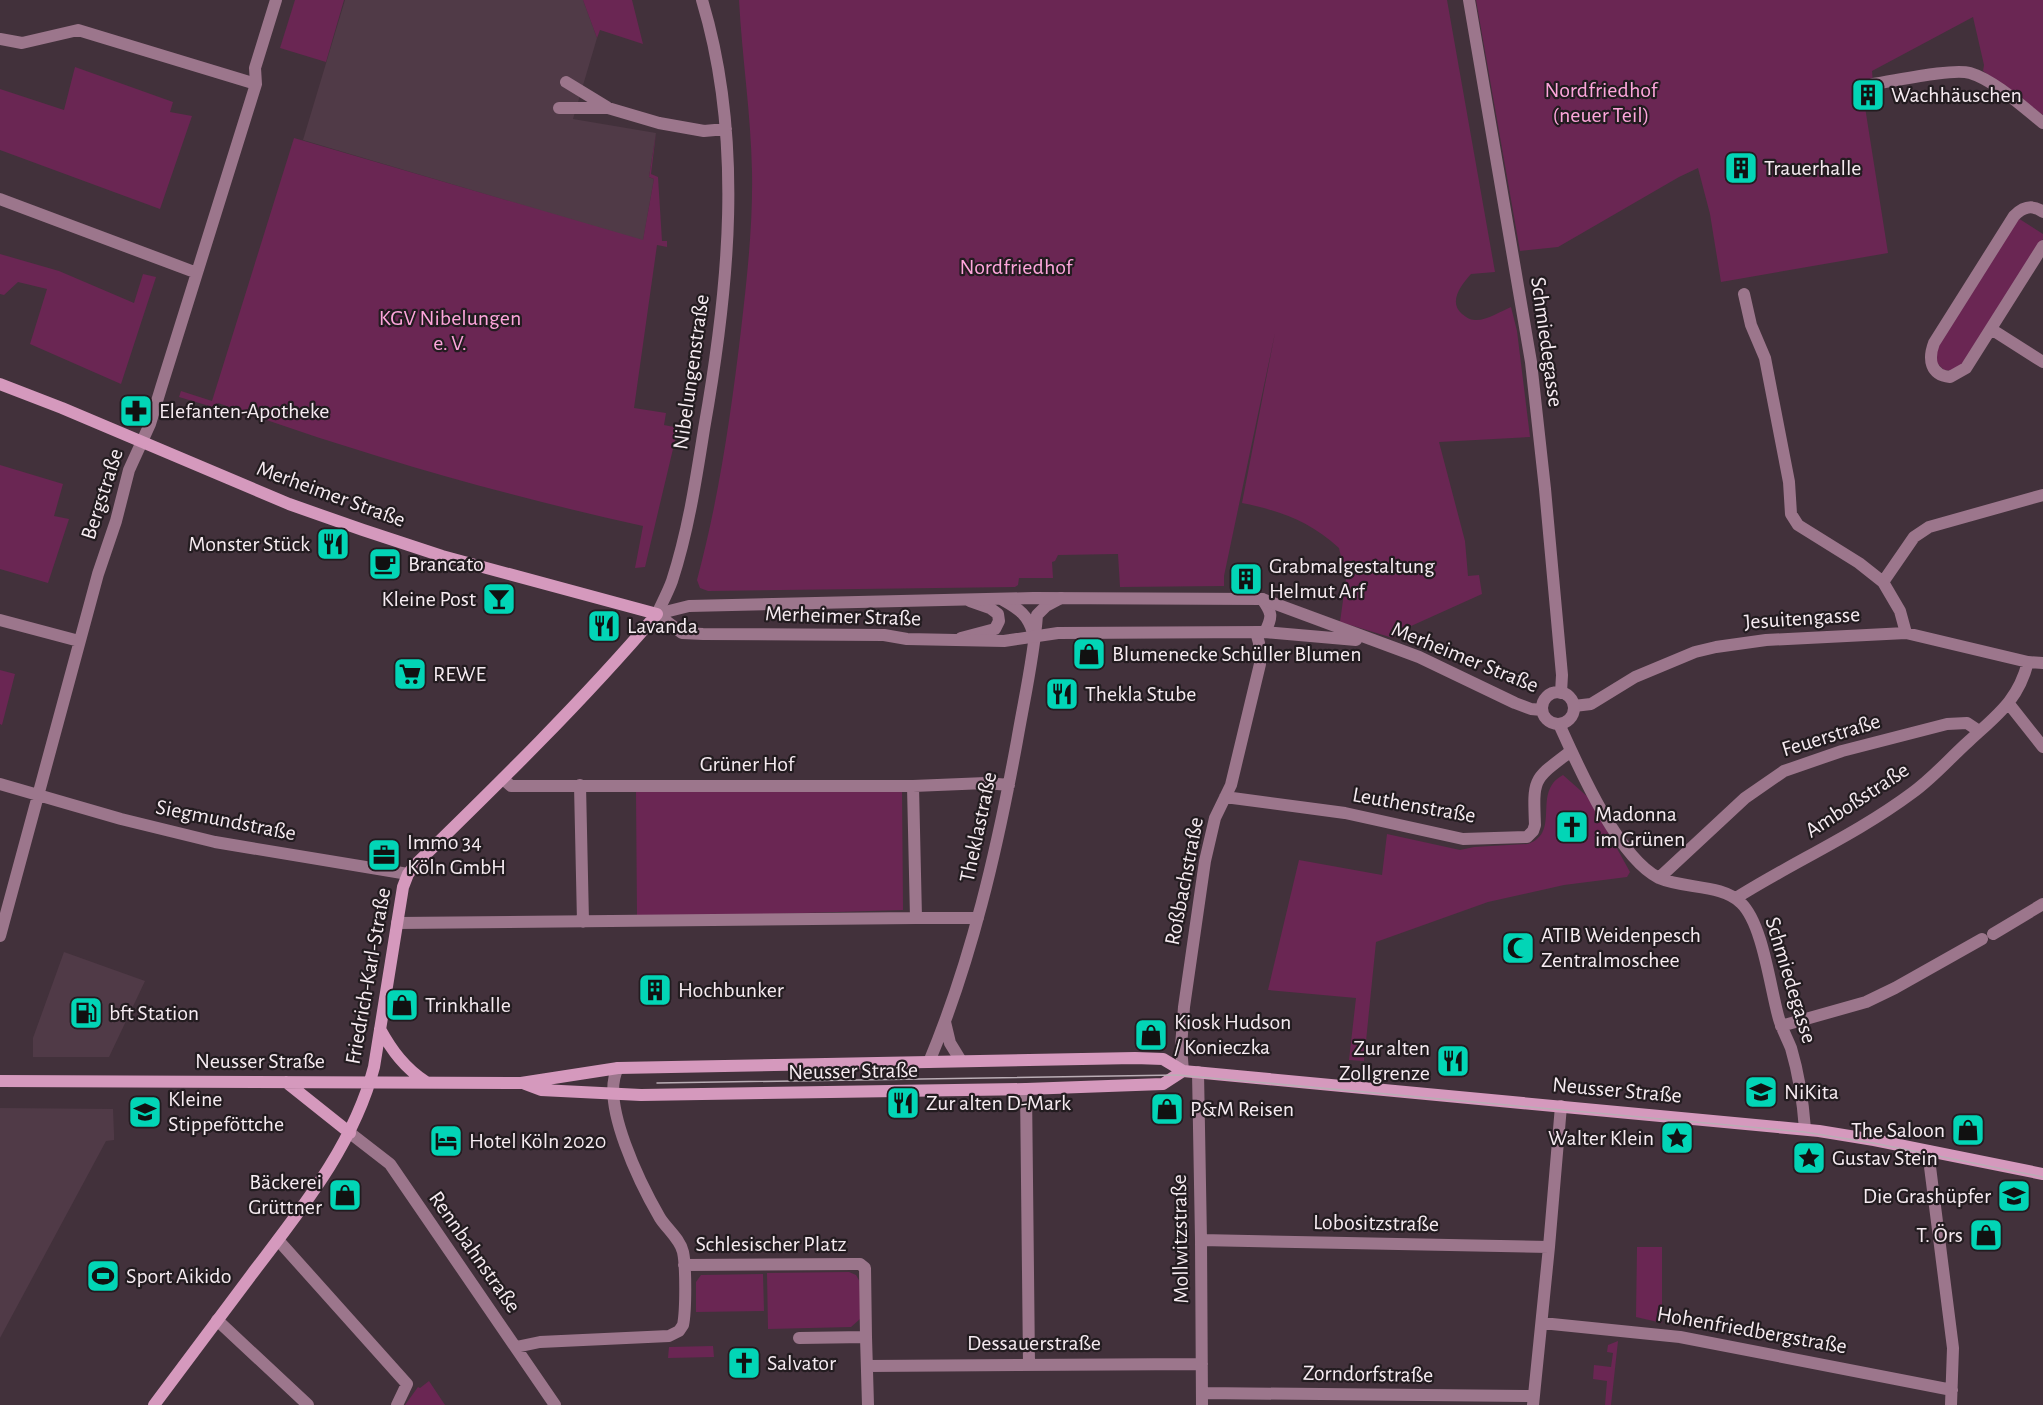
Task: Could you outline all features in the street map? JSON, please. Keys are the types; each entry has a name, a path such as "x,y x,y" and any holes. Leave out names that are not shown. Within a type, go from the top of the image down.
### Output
{"main road":[{"name":"Merheimer Straße","path":"0,384 142,441 289,504 363,530 442,556 657,614"},
{"name":"Friedrich-Karl-Straße","path":"156,1404 305,1206 350,1132 370,1083 403,888 408,874 612,666 657,614"},
{"path":"380,1029 401,1062 427,1083"},
{"name":"Neusser Straße","path":"0,1081 521,1083 618,1068 1163,1059 1183,1071 1805,1129 1858,1137 2043,1174"},
{"name":"Neusser Straße","path":"521,1083 541,1090 641,1095 1026,1089 1163,1084 1183,1071"},
{"path":"286,1082 350,1132"}],"street":[{"name":"Bergstraße","path":"0,936 98,574 116,521 129,470 150,424 197,273 255,84 255,68 276,0"},
{"name":"Nibelungenstraße","path":"657,614 672,582 690,509 709,405 725,273 729,194 726,129 719,77 702,0"},
{"name":"Schmiedegasse","path":"1469,0 1531,362 1562,675 1561,693"},
{"path":"0,39 22,43 78,30 255,84"},
{"path":"1874,84 1968,72 1991,84 2043,123"},
{"path":"566,82 608,108 659,123 704,131 726,129"},
{"path":"559,108 608,108"},
{"path":"0,198 197,273"},
{"path":"2042,210 2027,207 2014,216 1934,343 1930,356 1931,366 1937,373 1946,377 1963,371 2043,246"},
{"path":"1744,294 1751,325 1765,358 1789,482 1791,514 1798,525 1859,563 1883,582 1900,611 1906,633"},
{"path":"1991,329 2043,362"},
{"path":"1883,582 1914,537 1929,527 2043,495"},
{"path":"1035,637 1037,615 1046,606 1061,598"},
{"name":"Merheimer Straße","path":"657,614 689,606 1061,598 1262,599 1373,642 1419,657 1515,704 1542,710"},
{"path":"1261,632 1271,621 1271,611 1262,599"},
{"path":"1003,600 1020,610 1029,620 1035,637"},
{"path":"951,641 995,629 999,621 998,614 990,608 970,601"},
{"name":"Merheimer Straße","path":"657,614 682,633 884,635 907,639 1004,641 1058,633 1261,632 1373,642"},
{"path":"0,620 80,641"},
{"name":"Roßbachstraße","path":"1183,1071 1181,1047 1184,1007 1205,861 1215,818 1231,785 1260,664 1261,632"},
{"name":"Jesuitengasse","path":"1574,706 1592,704 1635,677 1695,652 1766,640 1906,633 2028,662 2043,663"},
{"name":"Theklastraße","path":"929,1062 945,1022 978,918 993,861 1035,637"},
{"name":"Amboßstraße","path":"1736,898 1913,793 2009,704 2024,679 2028,662"},
{"path":"1542,710 1547,697 1555,692 1569,697 1574,706 1572,716 1559,724"},
{"path":"2009,704 2043,747"},
{"name":"Schmiedegasse","path":"1542,710 1546,719 1559,724 1571,751 1624,848 1638,863 1659,878 1681,885 1721,892 1736,898 1750,916 1755,927 1781,1026 1794,1062 1804,1106 1805,1129"},
{"name":"Feuerstraße","path":"1659,878 1745,798 1784,771 1842,751 1947,724 1967,723 1979,732"},
{"name":"Leuthenstraße","path":"1225,797 1345,813 1463,839 1527,837 1535,825 1533,789 1542,773 1571,751"},
{"name":"Grüner Hof","path":"503,779 511,786 913,786 986,783 1009,785"},
{"name":"Siegmundstraße","path":"0,784 121,819 215,842 408,874"},
{"path":"580,785 583,922"},
{"path":"913,786 916,918"},
{"path":"1781,1026 1866,1002 2043,904"},
{"path":"397,923 978,918"},
{"path":"945,1022 950,1043 961,1061"},
{"path":"516,1347 540,1342 675,1334 683,1325 684,1265 681,1246 655,1208 621,1137 613,1093 614,1076 618,1068"},
{"name":"Mollwitzstraße","path":"1198,1072 1202,1399"},
{"path":"1026,1089 1029,1364"},
{"path":"1533,1401 1561,1106"},
{"name":"Rennbahnstraße","path":"350,1132 390,1164 555,1405"},
{"path":"1928,1151 1953,1348 1951,1405"},
{"path":"278,1240 408,1384 397,1405"},
{"name":"Lobositzstraße","path":"1201,1240 1549,1247"},
{"name":"Schlesischer Platz","path":"684,1265 860,1264 865,1268 866,1337"},
{"path":"217,1320 308,1405"},
{"name":"Hohenfriedbergstraße","path":"1542,1323 1680,1337 1952,1390"},
{"path":"799,1338 866,1337 868,1405"},
{"name":"Dessauerstraße","path":"867,1365 1202,1364"},
{"name":"Zorndorfstraße","path":"1202,1399 1533,1401"}],"shaded area":[{"path":"345,0 583,0 597,38 573,119 656,133 649,177 654,179 643,241 303,140"},
{"name":"bft Station","path":"64,952 145,981 109,1057 33,1057 33,1038"},
{"path":"0,1108 113,1109 114,1140 106,1141 0,1338"}],"green space":[{"path":"295,0 344,0 326,62 280,48"},
{"path":"583,0 632,0 643,44 600,30 597,38"},
{"name":"Nordfriedhof","path":"739,0 1447,0 1495,272 1471,274 1460,288 1456,304 1462,314 1475,320 1489,317 1511,307 1517,331 1530,437 1439,442 1465,541 1468,576 1479,575 1482,594 1400,631 1393,638 1340,622 1346,579 1339,548 1317,531 1294,518 1242,503 1275,333 1224,576 1224,586 1120,587 1118,554 1058,555 1052,562 1053,578 1019,578 1018,585 1015,587 708,591 700,588 697,580 724,456 751,232 751,150"},
{"name":"Nordfriedhof (neuer Teil)","path":"1476,0 2043,0 2043,115 1983,71 1984,65 1973,17 1872,71 1875,105 1865,107 1888,253 1721,282 1710,214 1698,168 1558,247 1520,251"},
{"path":"75,67 173,102 170,112 192,116 160,209 0,150 0,89 64,110"},
{"name":"KGV Nibelungen e. V.","path":"656,133 651,174 658,177 662,241 667,241 667,247 657,245 634,408 666,413 664,425 674,427 677,432 645,567 635,568 643,526 481,486 323,439 218,403 216,408 179,397 181,391 212,401 294,138 643,240 654,179 649,177"},
{"path":"2018,218 2043,234 2043,239 1966,363 1955,371 1944,370 1937,363 1935,351"},
{"path":"0,254 59,271 134,303 143,274 156,277 121,384 30,344 47,289 18,282 4,295 0,294"},
{"path":"0,465 63,484 54,516 69,519 48,583 0,569"},
{"path":"0,670 15,674 2,725 0,724"},
{"path":"1563,775 1589,798 1630,872 1627,877 1564,885 1488,902 1376,942 1364,1061 1349,1060 1356,998 1268,990 1299,860 1382,875 1387,834 1460,850 1528,844 1538,838 1543,831 1549,791 1554,782"},
{"path":"902,788 903,910 637,918 636,792"},
{"path":"1637,1247 1662,1247 1662,1323 1636,1317"},
{"path":"849,1272 856,1275 860,1282 860,1319 851,1327 768,1329 767,1273"},
{"path":"763,1274 764,1311 696,1312 696,1282 701,1275"},
{"path":"1618,1341 1611,1405 1605,1405 1607,1381 1593,1379 1594,1365 1611,1367 1613,1353 1607,1352 1608,1345"},
{"path":"713,1346 714,1357 668,1358 669,1347"},
{"path":"429,1381 445,1405 405,1405 418,1387 420,1388"}],"tram line":[{"path":"657,1083 1178,1075 1804,1132 1873,1143 2043,1177"}],"place":[{"name":"Wachhäuschen","path":"1868,95"},
{"name":"Trauerhalle","path":"1741,168"},
{"name":"Elefanten-Apotheke","path":"136,411"},
{"name":"Monster Stück","path":"333,544"},
{"name":"Brancato","path":"385,564"},
{"name":"Grabmalgestaltung Helmut Arf","path":"1246,579"},
{"name":"Kleine Post","path":"499,599"},
{"name":"Lavanda","path":"604,626"},
{"name":"Blumenecke Schüller Blumen","path":"1089,654"},
{"name":"REWE","path":"410,674"},
{"name":"Thekla Stube","path":"1062,694"},
{"name":"Madonna im Grünen","path":"1572,827"},
{"name":"Immo 34 Köln GmbH","path":"384,855"},
{"name":"ATIB Weidenpesch Zentralmoschee","path":"1518,948"},
{"name":"Hochbunker","path":"655,990"},
{"name":"Trinkhalle","path":"402,1005"},
{"name":"bft Station","path":"86,1013"},
{"name":"Kiosk Hudson / Konieczka","path":"1151,1035"},
{"name":"Zur alten Zollgrenze","path":"1453,1061"},
{"name":"NiKita","path":"1761,1092"},
{"name":"Zur alten D-Mark","path":"903,1103"},
{"name":"P&M Reisen","path":"1167,1109"},
{"name":"Kleine Stippeföttche","path":"145,1112"},
{"name":"The Saloon","path":"1968,1130"},
{"name":"Walter Klein","path":"1677,1138"},
{"name":"Hotel Köln 2020","path":"446,1141"},
{"name":"Gustav Stein","path":"1809,1158"},
{"name":"Bäckerei Grüttner","path":"345,1195"},
{"name":"Die Grashüpfer","path":"2014,1196"},
{"name":"T. Örs","path":"1986,1235"},
{"name":"Sport Aikido","path":"103,1276"},
{"name":"Salvator","path":"744,1363"}]}
